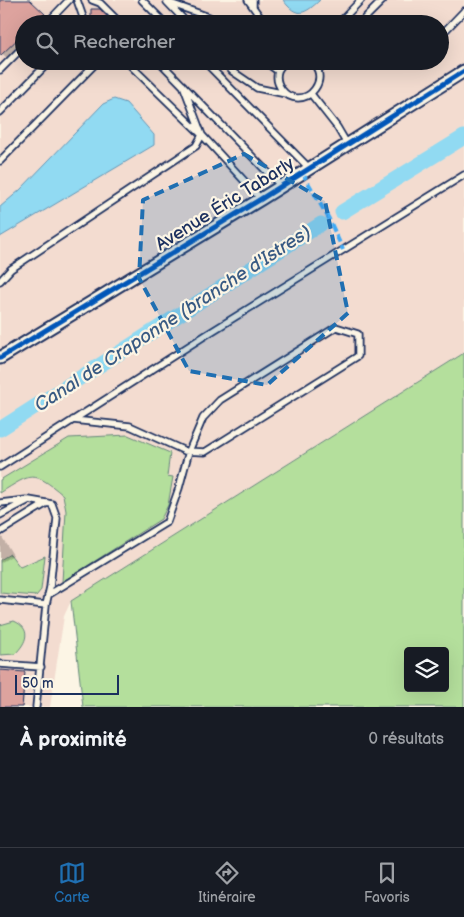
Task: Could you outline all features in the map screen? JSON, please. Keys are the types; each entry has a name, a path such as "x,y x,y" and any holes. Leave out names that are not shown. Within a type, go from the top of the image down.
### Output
{"street":[{"name":"Avenue Éric Tabarly","path":"0,358 281,186 464,71"}],"lane":[{"path":"55,15 69,0"},
{"path":"77,0 82,15"},
{"path":"92,0 100,3 112,15"},
{"path":"142,0 157,15"},
{"path":"248,0 259,15"},
{"path":"253,0 253,7"},
{"path":"347,15 362,0"},
{"path":"368,15 383,0"},
{"path":"166,1 179,15"},
{"path":"166,1 204,15"},
{"path":"449,27 464,11"},
{"path":"0,70 15,55"},
{"path":"0,112 41,70"},
{"path":"1,157 89,70"},
{"path":"135,70 202,135 261,198"},
{"path":"168,70 281,186"},
{"path":"213,70 309,168"},
{"path":"231,70 257,88 299,98 311,94 318,83 318,70"},
{"path":"278,71 278,84 286,94"},
{"path":"182,84 202,135"},
{"path":"311,94 337,127 347,144"},
{"path":"0,281 11,269 196,146 202,135"},
{"path":"0,467 222,325 464,175"},
{"path":"48,595 167,522 189,451 203,418 220,400 336,327 358,334 358,356 205,452 189,451 130,426 73,420"},
{"path":"0,503 14,500 29,500 52,504 57,518 36,707"},
{"path":"0,515 29,500"},
{"path":"0,532 47,503"},
{"path":"0,600 46,605"},
{"path":"0,664 41,667"}],"highlighted area":[{"path":"244,154 325,201 348,313 267,385 189,371 139,278 143,200"}],"shaded area":[{"path":"0,0 464,0 464,353 71,601 64,616 50,707 0,707"}],"green space":[{"path":"464,353 464,707 83,707 71,601"},
{"path":"128,435 170,453 167,476 173,477 168,505 161,519 62,582 66,511 63,495 45,481 32,477 19,481 0,493 0,480 69,438"},
{"path":"10,554 20,567 45,556 41,590 36,596 0,593 0,560"},
{"path":"14,621 23,628 26,636 25,640 15,654 0,655 0,625"}],"water":[{"path":"283,0 320,0 310,9 297,12"},
{"path":"114,99 126,103 154,135 154,145 0,237 0,207 20,190 103,104"}],"building":[{"path":"0,0 30,0 45,14 15,15 15,42 0,56"},
{"path":"91,9 100,9 106,15 91,15"},
{"path":"0,670 25,672 22,707 0,707"}],"waterway":[{"name":"Canal de Craponne (branche d'Istres)","path":"342,212 464,137"},
{"name":"Canal de Craponne (branche d'Istres)","path":"0,429 321,224"}],"marked path":[{"path":"302,172 329,219 343,250"}],"cycle path":[{"path":"0,358 261,199 464,71"}]}
